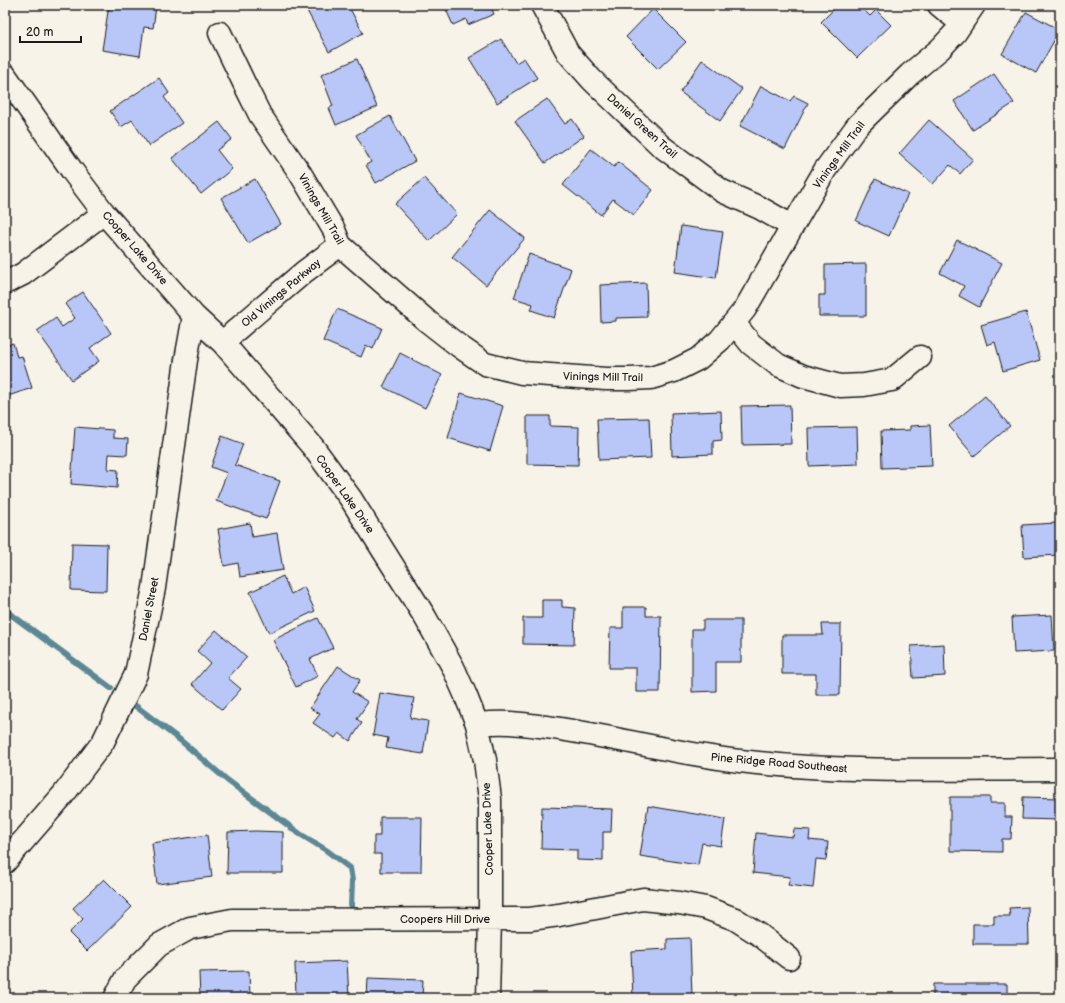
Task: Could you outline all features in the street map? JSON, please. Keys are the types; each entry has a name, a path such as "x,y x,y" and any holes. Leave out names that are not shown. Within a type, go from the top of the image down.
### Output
{"street":[{"name":"Daniel Green Trail","path":"542,5 568,53 592,80 661,146 722,191 760,208 792,226"},
{"path":"940,5 961,23"},
{"name":"Vinings Mill Trail","path":"220,33 260,115 300,172 334,230 340,245 427,321 485,364 522,374 629,379 651,378 674,371 698,359 720,340 745,309 825,170 857,126 910,74 940,49 954,33 974,5"},
{"name":"Cooper Lake Drive","path":"5,75 68,166 104,213 194,316 223,343 313,447 351,499 425,617 453,667 477,724 485,760 490,799 490,919 488,998"},
{"path":"5,283 23,274 104,213"},
{"name":"Old Vinings Parkway","path":"223,343 304,272 340,245"},
{"name":"Daniel Street","path":"5,862 63,795 103,742 136,674 154,588 186,360 194,316"},
{"path":"734,323 751,344 778,365 803,376 840,386 864,385 892,380 920,357"},
{"name":"Pine Ridge Road Southeast","path":"477,724 508,723 558,728 600,735 663,750 761,764 859,770 1060,769"},
{"name":"Coopers Hill Drive","path":"116,998 125,979 159,945 190,928 232,920 530,919 643,899 679,902 706,908 735,919 760,935 789,958"}],"building":[{"path":"109,5 144,5 156,7 153,28 144,27 140,56 102,50"},
{"path":"304,5 352,5 349,7 363,33 329,52"},
{"path":"444,5 490,5 494,14 468,25 466,19 453,25"},
{"path":"838,5 859,5 870,16 876,10 891,25 857,58 821,22"},
{"path":"653,9 686,42 658,69 626,37"},
{"path":"1026,12 1060,30 1036,73 1002,54"},
{"path":"501,39 516,63 524,58 537,78 497,103 469,58"},
{"path":"357,59 377,107 336,125 329,108 333,106 321,75"},
{"path":"702,60 742,89 720,121 680,92"},
{"path":"994,74 1014,103 973,130 954,101"},
{"path":"159,78 169,93 164,97 182,123 149,146 132,120 121,127 110,111"},
{"path":"761,86 790,101 794,96 808,103 785,149 740,126"},
{"path":"547,99 565,124 572,119 584,136 545,163 515,121"},
{"path":"390,116 415,161 376,183 366,165 371,162 356,135"},
{"path":"929,120 973,159 960,174 950,165 933,184 899,154"},
{"path":"219,122 232,139 217,150 232,169 201,194 172,158"},
{"path":"591,149 614,167 618,162 653,190 634,215 613,199 601,215 563,185"},
{"path":"424,178 457,214 429,241 395,204"},
{"path":"255,179 281,224 248,243 221,198"},
{"path":"875,179 908,194 889,236 856,221"},
{"path":"490,210 525,238 486,285 452,257"},
{"path":"681,226 723,232 716,278 675,272"},
{"path":"957,240 1002,263 979,307 959,296 964,286 940,273"},
{"path":"529,254 571,269 554,318 531,310 533,304 514,298"},
{"path":"866,264 866,316 819,316 819,295 825,295 825,265"},
{"path":"646,283 647,317 616,318 616,321 601,322 600,285"},
{"path":"83,292 111,333 90,348 99,361 72,380 37,331 56,318 62,327 75,318 65,304"},
{"path":"337,309 382,328 373,349 366,345 361,357 323,341"},
{"path":"1026,312 1040,360 1003,371 995,342 987,345 981,325"},
{"path":"13,343 17,357 22,356 32,388 5,397 5,346"},
{"path":"400,353 442,375 425,408 383,387"},
{"path":"461,393 503,406 490,451 448,438"},
{"path":"985,396 1010,426 974,456 949,426"},
{"path":"790,405 791,444 742,445 741,406"},
{"path":"721,411 722,440 713,441 713,454 672,456 671,413"},
{"path":"527,416 550,416 550,426 579,427 578,465 527,464"},
{"path":"649,418 651,458 599,460 597,419"},
{"path":"930,425 932,466 882,468 881,431 910,430 910,426"},
{"path":"75,427 113,430 113,438 128,439 127,455 109,454 108,469 118,470 117,488 71,484"},
{"path":"857,427 858,464 809,466 808,428"},
{"path":"222,436 243,444 235,465 280,481 266,519 216,501 227,473 211,467"},
{"path":"250,523 252,537 277,533 283,570 240,577 238,563 224,566 218,529"},
{"path":"1056,523 1058,555 1024,557 1022,525"},
{"path":"72,543 107,544 106,591 71,590"},
{"path":"283,576 291,594 304,587 315,611 269,633 250,592"},
{"path":"542,600 562,600 562,607 575,608 574,645 523,644 523,618 542,618"},
{"path":"623,607 646,607 646,616 661,616 660,692 636,692 636,668 609,668 610,628 623,628"},
{"path":"1052,615 1054,651 1014,653 1012,617"},
{"path":"318,618 333,648 310,659 318,676 296,687 273,640"},
{"path":"703,620 741,620 741,662 716,662 716,691 692,692 692,629 703,629"},
{"path":"822,624 841,624 840,695 816,695 816,674 782,674 782,635 823,635"},
{"path":"216,630 247,657 228,678 241,689 222,710 192,684 210,663 197,651"},
{"path":"944,644 945,676 913,678 911,646"},
{"path":"338,666 360,680 352,692 368,702 357,719 362,723 350,741 339,733 335,738 313,723 320,714 310,708"},
{"path":"380,693 414,698 410,718 428,721 423,754 386,748 388,738 373,735"},
{"path":"950,797 990,797 990,803 1005,803 1005,817 1012,817 1011,839 1002,839 1002,852 950,851"},
{"path":"1023,797 1060,798 1060,820 1022,819"},
{"path":"648,806 725,819 721,846 702,843 698,865 640,856"},
{"path":"542,807 612,809 611,832 603,832 603,861 577,860 577,850 541,849"},
{"path":"380,817 422,817 421,872 381,872 381,854 374,854 374,836 380,836"},
{"path":"794,829 810,830 809,840 828,842 826,860 816,859 813,888 788,885 790,877 753,873 756,833 793,837"},
{"path":"228,832 283,832 283,873 227,873"},
{"path":"207,835 212,877 157,884 152,843"},
{"path":"104,879 132,907 87,951 69,933 83,919 73,908"},
{"path":"1028,907 1029,944 973,944 973,924 994,924 994,916 1010,916 1009,908"},
{"path":"690,938 692,997 633,998 631,951 667,949 667,939"},
{"path":"5,951 8,951 8,971 5,971"},
{"path":"347,961 349,998 296,998 295,963"},
{"path":"249,971 250,998 200,998 199,972"},
{"path":"368,978 423,980 422,998 367,998"},
{"path":"933,984 1007,984 1007,998 933,998"}],"waterway":[{"path":"5,610 111,688"},
{"path":"133,704 180,740 227,780 300,834 326,850 350,868 352,881 351,907"}]}
